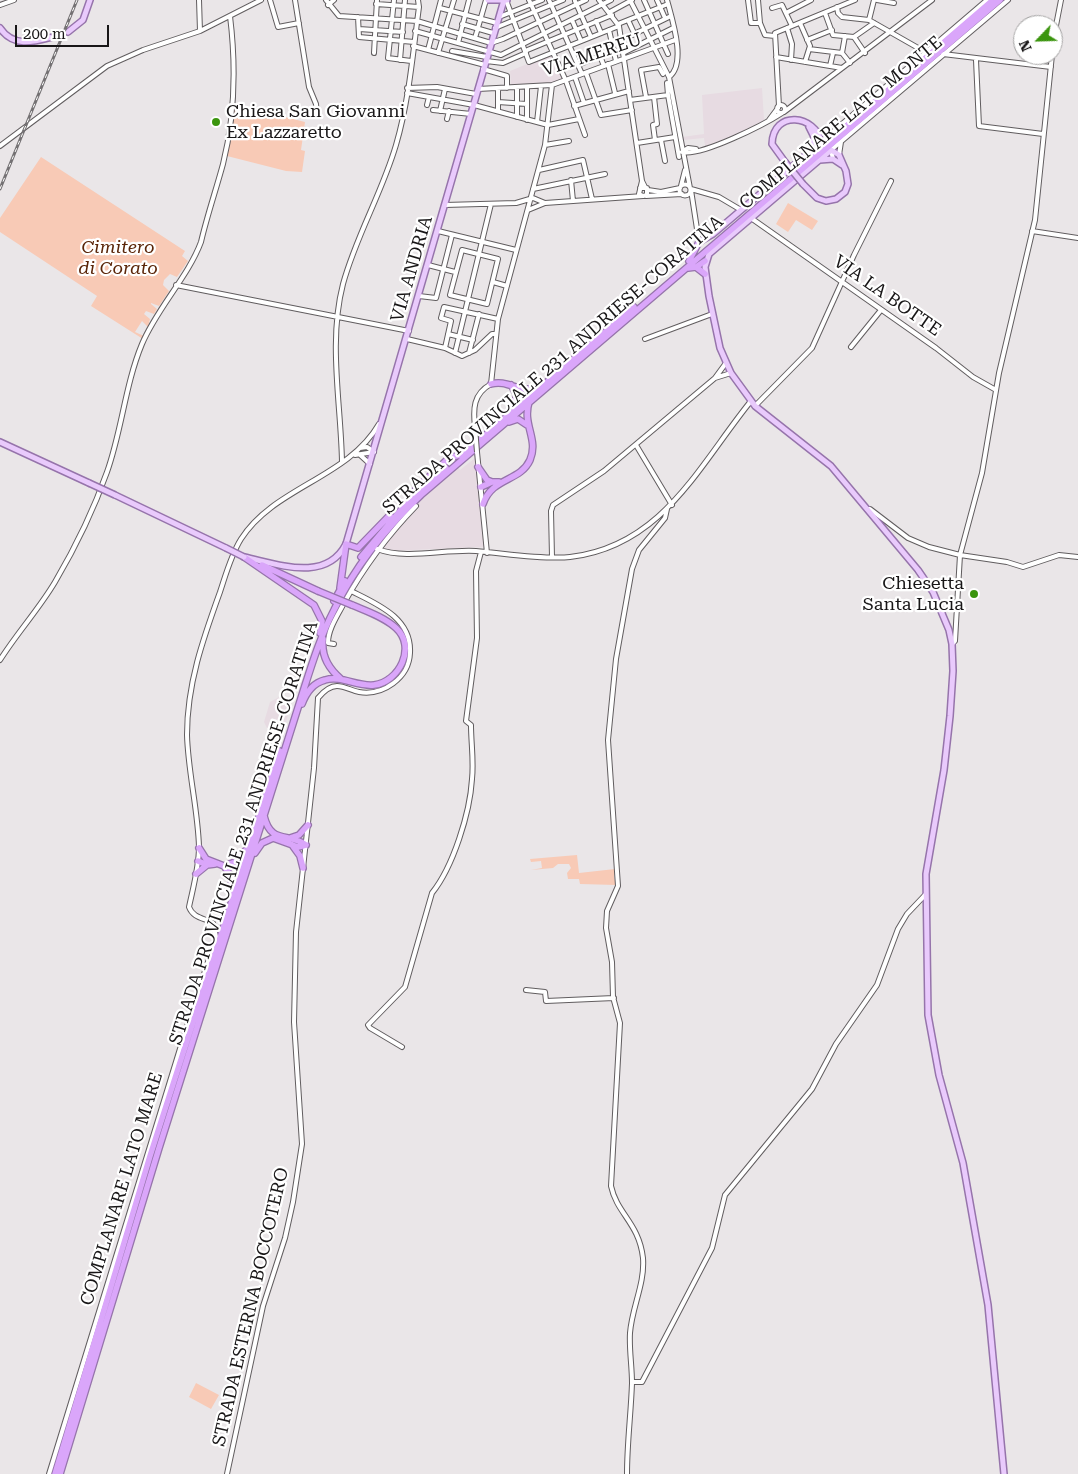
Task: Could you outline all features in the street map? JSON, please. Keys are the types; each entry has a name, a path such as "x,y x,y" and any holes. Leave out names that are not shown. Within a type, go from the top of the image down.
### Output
{"highway":[{"name":"STRADA PROVINCIALE 231 ANDRIESE-CORATINA","path":"60,1474 246,870 261,814 286,746 321,638 334,609 362,563 396,519 539,387 993,0"},
{"name":"STRADA PROVINCIALE 231 ANDRIESE-CORATINA","path":"55,1474 150,1156 227,912 329,610 360,558 410,498 498,425 529,402 1000,0"},
{"path":"689,261 699,242"},
{"path":"683,270 705,261"},
{"path":"696,266 705,274"},
{"path":"492,384 503,382 526,390 539,387"},
{"path":"498,425 516,403 517,395 511,385"},
{"path":"481,487 491,486 517,474 529,462 533,443 527,425 526,413 529,402"},
{"path":"498,425 518,419 527,425"},
{"path":"339,593 346,544 354,548 362,545 449,458 463,454"},
{"path":"478,467 491,486"},
{"path":"483,504 491,486"},
{"path":"244,557 377,616 398,629 403,638 404,657 396,674 380,684 360,684 341,679 322,681 309,691 286,746"},
{"path":"244,557 314,605 322,620 317,644"},
{"path":"334,609 334,614 324,638 323,650 330,668 341,679"},
{"path":"261,814 272,832 288,839 298,840 306,845"},
{"path":"198,861 224,866 235,862 242,856 261,814"},
{"path":"288,839 298,835 308,825"},
{"path":"246,870 258,847 267,840 278,838 292,845 306,845"},
{"path":"292,845 300,856 303,868"},
{"path":"199,848 207,862"},
{"path":"196,874 207,862"},
{"path":"224,866 232,876 233,887 226,908 227,912"}],"main road":[{"path":"68,32 83,20 90,0"},
{"path":"487,0 505,0"},
{"name":"VIA ANDRIA","path":"346,544 438,232 495,28 505,0"},
{"path":"0,28 10,39 21,42 56,36"},
{"path":"699,242 713,234 741,210 810,151 821,142 817,132 808,124 798,119 788,120 779,124 774,131 772,144 785,162 804,184 821,200 836,199 845,192 848,184 848,175 839,155 830,150"},
{"path":"808,124 814,137 810,151"},
{"name":"COMPLANARE LATO MONTE","path":"705,261 709,254 830,150"},
{"path":"818,161 833,159 843,166"},
{"path":"705,261 705,274 712,314 726,363 731,373 755,406 831,466 867,510 933,592 943,613 952,644 953,671 944,770 926,874 927,1007 930,1035 963,1163 988,1305 1004,1474"},
{"path":"0,442 244,557 296,568 310,568 328,564 336,558 346,544"}],"street":[{"path":"0,6 14,0"},
{"path":"199,0 200,31"},
{"path":"0,146 108,66 143,50 200,31 261,0"},
{"path":"270,0 278,27 299,23"},
{"path":"295,0 309,87 316,104 317,114"},
{"path":"326,0 328,5 339,16 417,21 491,43 556,16 576,3 586,0"},
{"path":"328,5 334,0"},
{"path":"400,60 405,0"},
{"path":"342,462 336,379 339,315 343,285 396,145 416,31 418,0"},
{"path":"428,50 441,0"},
{"path":"438,53 454,0"},
{"path":"450,57 460,34 469,0"},
{"path":"475,38 487,0"},
{"path":"505,0 529,62 609,30 668,2 678,50 678,60 674,73 669,78"},
{"path":"529,0 566,81 585,135"},
{"path":"499,17 542,0"},
{"path":"549,0 578,65 596,98 601,115 632,110"},
{"path":"462,24 478,28 495,28 514,22 563,0"},
{"path":"598,0 611,13 618,25 622,40 645,196"},
{"path":"358,17 359,37 402,41 450,57 486,61 611,0"},
{"path":"452,51 499,64 596,21 632,0 638,17 669,78 685,170 691,189 699,231 699,242 705,242 713,234"},
{"path":"644,0 668,54"},
{"path":"657,0 665,18"},
{"path":"748,0 751,23 760,23"},
{"path":"758,0 760,23 765,35 775,36"},
{"path":"786,13 811,0"},
{"path":"837,0 838,13 842,16 869,20 927,53"},
{"path":"782,109 776,58 776,33 855,0"},
{"path":"869,20 876,0 894,3"},
{"path":"682,152 699,149 734,138 764,125 782,109 793,105 865,53 932,0"},
{"path":"814,137 821,142 987,0"},
{"name":"COMPLANARE LATO MONTE","path":"830,150 1008,0"},
{"path":"1058,15 1061,0"},
{"path":"374,53 377,2 393,2 405,6 419,6"},
{"path":"393,2 388,58 411,61"},
{"path":"576,3 592,37"},
{"path":"772,8 782,4 792,26"},
{"path":"440,8 481,18 495,28"},
{"path":"825,13 833,34 854,37 874,23"},
{"path":"0,660 55,582 96,501 108,470 134,364 152,324 199,248 227,145 233,91 230,16"},
{"path":"622,40 671,16"},
{"path":"572,20 581,41"},
{"path":"628,20 634,33"},
{"path":"596,21 601,33"},
{"path":"800,23 809,49 805,62"},
{"path":"623,52 673,28"},
{"path":"787,28 792,44 791,60"},
{"path":"359,29 403,32"},
{"path":"609,30 616,61"},
{"path":"807,40 832,30"},
{"path":"416,31 456,42 507,76 507,88"},
{"path":"845,36 842,53 850,63"},
{"path":"854,37 865,53"},
{"name":"VIA MEREU","path":"407,90 445,88 477,92 552,85 676,40"},
{"path":"809,49 842,53"},
{"path":"578,65 614,50"},
{"path":"659,58 678,50"},
{"path":"830,66 833,53"},
{"path":"944,54 976,60 1050,67 1035,220 996,390 982,473 960,555 955,641 952,644"},
{"path":"499,64 501,55"},
{"path":"600,56 606,65 615,93"},
{"path":"776,58 843,68"},
{"path":"976,60 979,126 1043,134"},
{"path":"646,97 641,70 659,67 662,74"},
{"path":"575,77 584,103"},
{"path":"667,83 679,157"},
{"path":"487,553 473,412 476,398 485,387 492,384 498,319 545,145 552,85"},
{"path":"538,122 541,86"},
{"path":"527,87 527,120"},
{"path":"440,111 445,88"},
{"path":"517,88 517,117"},
{"path":"498,89 498,111"},
{"path":"407,90 428,97 474,104 548,125 579,119"},
{"path":"574,106 596,98 629,91"},
{"path":"630,100 668,95"},
{"path":"427,105 428,97"},
{"path":"654,97 658,124 653,125 655,140"},
{"path":"454,112 457,101"},
{"path":"498,102 527,104"},
{"path":"433,110 471,114"},
{"path":"447,119 449,111"},
{"path":"817,132 833,131"},
{"path":"637,143 675,137"},
{"path":"662,140 665,162"},
{"path":"680,140 690,150"},
{"path":"545,145 569,141"},
{"path":"839,155 840,142"},
{"path":"684,160 690,150"},
{"path":"830,150 833,159"},
{"path":"538,170 583,160 592,200"},
{"path":"685,170 681,187 683,195 694,208"},
{"path":"533,189 588,176 605,174"},
{"path":"572,180 573,201"},
{"path":"755,406 812,348 891,181"},
{"path":"628,196 643,189 661,192 686,185 691,189 719,197 741,210"},
{"path":"533,189 538,203"},
{"path":"643,189 645,196"},
{"path":"445,205 491,204 529,200 545,203 628,196 683,195 690,194 691,189"},
{"path":"526,212 538,203"},
{"path":"455,353 491,204"},
{"path":"759,212 762,224"},
{"name":"VIA LA BOTTE","path":"751,218 762,224 973,377 996,390"},
{"path":"699,231 706,238"},
{"path":"1032,231 1078,238"},
{"path":"438,232 516,250"},
{"path":"419,296 436,298 452,235"},
{"path":"462,250 480,253 498,259 487,304 450,295 462,250"},
{"path":"428,265 455,272"},
{"path":"493,282 507,286"},
{"path":"176,284 409,330"},
{"path":"445,348 451,321 441,318 444,307 498,319"},
{"path":"852,347 881,310"},
{"path":"469,354 479,314"},
{"path":"645,339 712,314"},
{"path":"448,334 473,340"},
{"path":"407,339 445,348 462,356 469,354 492,334 496,334"},
{"path":"552,557 551,511 553,505 604,471 636,445 715,378 726,363"},
{"path":"715,378 731,373"},
{"path":"377,549 392,553 482,552 569,557 604,549 636,533 672,506 751,401"},
{"name":"COMPLANARE LATO MARE","path":"49,1474 216,937 214,923 198,917 191,912 189,907 199,848 188,758 189,699 200,647 231,560 242,537 265,513 352,455 360,448 384,416"},
{"path":"636,445 672,506"},
{"path":"360,448 367,446 374,452"},
{"path":"352,455 374,452"},
{"path":"359,454 370,464"},
{"path":"334,644 328,643 328,638 351,591 377,549 416,506"},
{"path":"627,1474 627,1438 632,1382 630,1332 641,1287 643,1259 635,1228 613,1197 610,1186 620,1023 614,998 612,962 606,928 608,911 618,886 608,740 616,659 632,569 639,550 665,518 668,509"},
{"path":"867,510 870,509 908,538 928,547 960,555 1007,562 1023,567 1059,555 1078,557"},
{"path":"402,1046 370,1028 368,1025 405,987 432,893 440,882 464,819 472,778 471,725 466,720 477,638 476,571 482,552"},
{"name":"STRADA ESTERNA BOCCOTERO","path":"227,1474 262,1306 285,1238 302,1144 294,1022 296,932 308,825 318,698 330,687 337,686 360,692 381,690 400,678 410,657 410,646 401,624 388,611 351,591"},
{"path":"632,1382 642,1382 712,1248 725,1195 812,1089 836,1044 877,985 898,928 926,894"},
{"path":"526,990 545,992 546,1001 614,998"}],"shaded area":[{"path":"552,54 563,79 551,84 511,86 510,71"},
{"path":"762,88 764,120 735,136 705,146 704,138 683,140 682,137 704,134 702,95"},
{"path":"475,458 485,543 483,547 388,551 384,549 385,543 419,506 417,503 458,467 460,470"},
{"path":"281,696 292,699 285,726 267,728 264,722 270,702"}],"green space":[{"path":"234,104 305,122 301,150 305,151 302,172 286,171 227,156"},
{"name":"Cimitero di Corato","path":"41,157 185,251 182,256 188,261 177,277 170,274 164,280 163,285 169,291 159,306 151,303 157,309 154,314 146,311 144,314 150,319 148,327 142,321 135,332 144,336 143,339 91,306 97,296 0,232 0,218"},
{"path":"788,203 818,221 812,230 796,220 788,232 776,224"},
{"path":"577,855 579,873 615,869 616,885 580,884 579,879 568,879 567,873 571,868 569,864 558,864 553,868 531,870 542,868 541,861 531,862 530,859"},
{"path":"196,1383 219,1395 211,1409 189,1397"}],"tunnel":[{"path":"56,36 68,32"}],"railway":[{"path":"0,189 77,0"}],"place":[{"name":"Chiesa San Giovanni Ex Lazzaretto","path":"216,122"},
{"name":"Chiesetta Santa Lucia","path":"974,594"}]}
